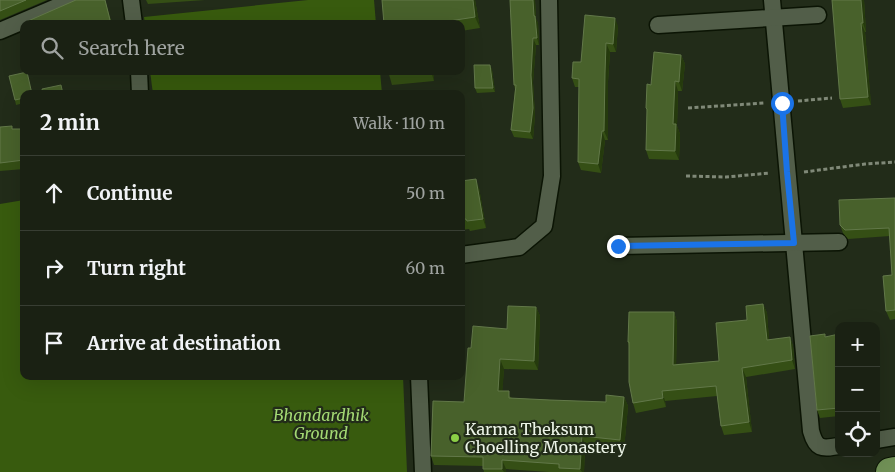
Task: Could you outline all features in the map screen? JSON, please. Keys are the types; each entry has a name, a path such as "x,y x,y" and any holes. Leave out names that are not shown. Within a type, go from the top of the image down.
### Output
{"highway":[{"path":"890,472 895,471"}],"street":[{"path":"27,20 73,0"},
{"path":"131,0 134,20"},
{"path":"465,254 519,247 544,226 552,176 549,0"},
{"path":"772,0 811,431 814,442 819,447 835,447"},
{"path":"658,25 818,15"},
{"path":"0,32 20,23"},
{"path":"139,75 140,90"},
{"path":"618,246 839,242"},
{"path":"419,380 423,472"},
{"path":"880,439 895,437"}],"path":[{"path":"688,108 782,103 832,98"}],"green space":[{"path":"308,0 374,0 376,20 144,20 144,17"},
{"path":"151,75 380,75 382,90 152,90"},
{"name":"Bhandardhik Ground","path":"20,201 20,380 403,380 407,472 0,472 0,204"}],"building":[{"path":"0,0 26,0 0,11"},
{"path":"76,0 105,0 110,20 30,20"},
{"path":"382,0 473,0 475,17 456,20 384,20"},
{"path":"510,0 533,0 537,38 533,38 531,75 533,108 530,132 511,130 516,85 514,85"},
{"path":"832,0 861,0 863,23 861,23 868,97 840,99"},
{"path":"585,15 615,18 613,44 606,43 604,131 602,131 598,164 578,162 579,79 572,78 573,62 581,62"},
{"path":"654,52 681,55 679,82 675,81 673,124 676,124 675,151 646,150 647,84 651,85"},
{"path":"474,65 490,65 493,88 475,88"},
{"path":"20,74 28,75 31,90 20,90 20,99 15,100 9,76"},
{"path":"61,85 62,90 42,90"},
{"path":"12,126 12,129 20,129 20,160 0,163 0,127"},
{"path":"476,179 483,219 467,221 465,219 465,180"},
{"path":"895,198 895,310 886,311 883,276 892,275 889,228 845,230 840,225 839,200"},
{"path":"763,304 767,340 790,337 792,360 742,368 749,422 721,426 716,386 662,391 663,398 633,403 629,382 629,312 674,312 673,365 719,361 716,323 747,320 746,306"},
{"path":"508,306 536,307 534,361 500,359 498,391 509,391 509,398 550,400 606,402 606,395 624,397 620,440 582,436 580,469 559,468 559,464 502,460 502,469 483,469 483,457 431,456 433,401 464,402 468,348 471,348 473,326 507,329"},
{"path":"825,334 825,337 835,335 835,408 817,410 810,336"}],"place":[{"name":"Karma Theksum Choelling Monastery","path":"455,438"}],"route":[{"path":"618,246 794,243 782,103"}]}
